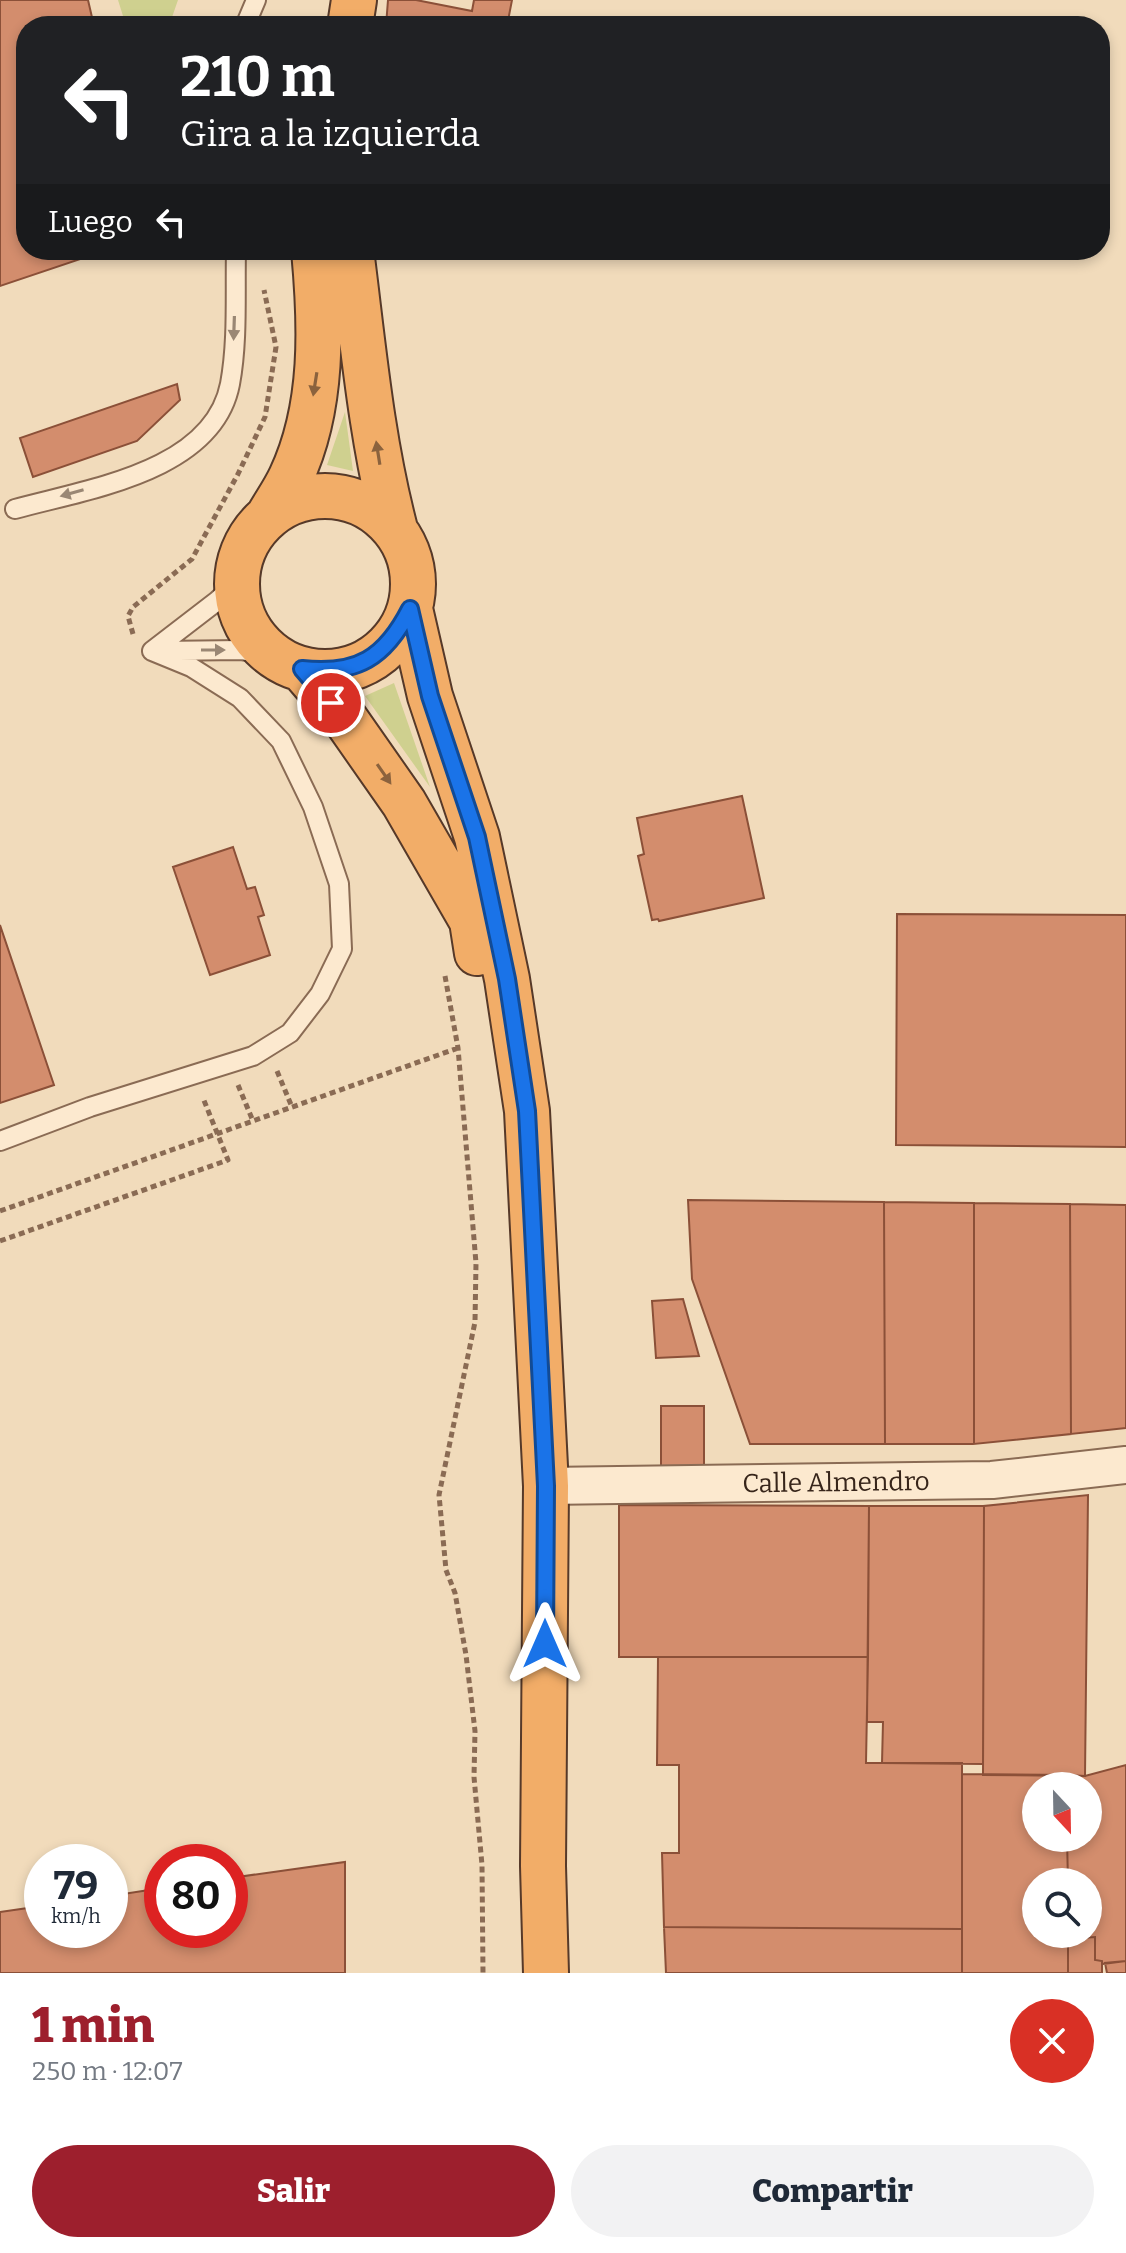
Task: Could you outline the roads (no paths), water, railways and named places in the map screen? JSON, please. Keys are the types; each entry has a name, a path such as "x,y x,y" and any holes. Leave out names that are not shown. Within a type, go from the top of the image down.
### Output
{"highway":[{"path":"315,260 320,313 318,369 309,423 292,476 269,515 245,546 236,583 238,602 244,621 254,637 288,662 346,720 404,803 472,921 499,1082 512,1209 519,1497 518,1973"},
{"path":"352,260 379,456 395,529"},
{"path":"269,515 289,503 311,496 335,496 358,501 378,513 395,529 406,547 412,567 410,609 398,634 379,653 355,667 329,672 288,662"},
{"path":"410,609 430,696 477,837 507,979 527,1111 546,1486 543,1866 546,1973"}],"street":[{"name":"Calle Almendro","path":"546,1486 992,1480 1126,1465"}],"lane":[{"path":"15,509 169,461 208,432 229,387 235,260"},
{"path":"299,260 320,313"},
{"path":"144,647 217,601 236,583"},
{"path":"144,647 222,650 288,662"},
{"path":"0,1141 90,1107 253,1056 290,1033 320,994 342,949 339,884 313,807 281,741 240,698 191,667 144,647"}]}
